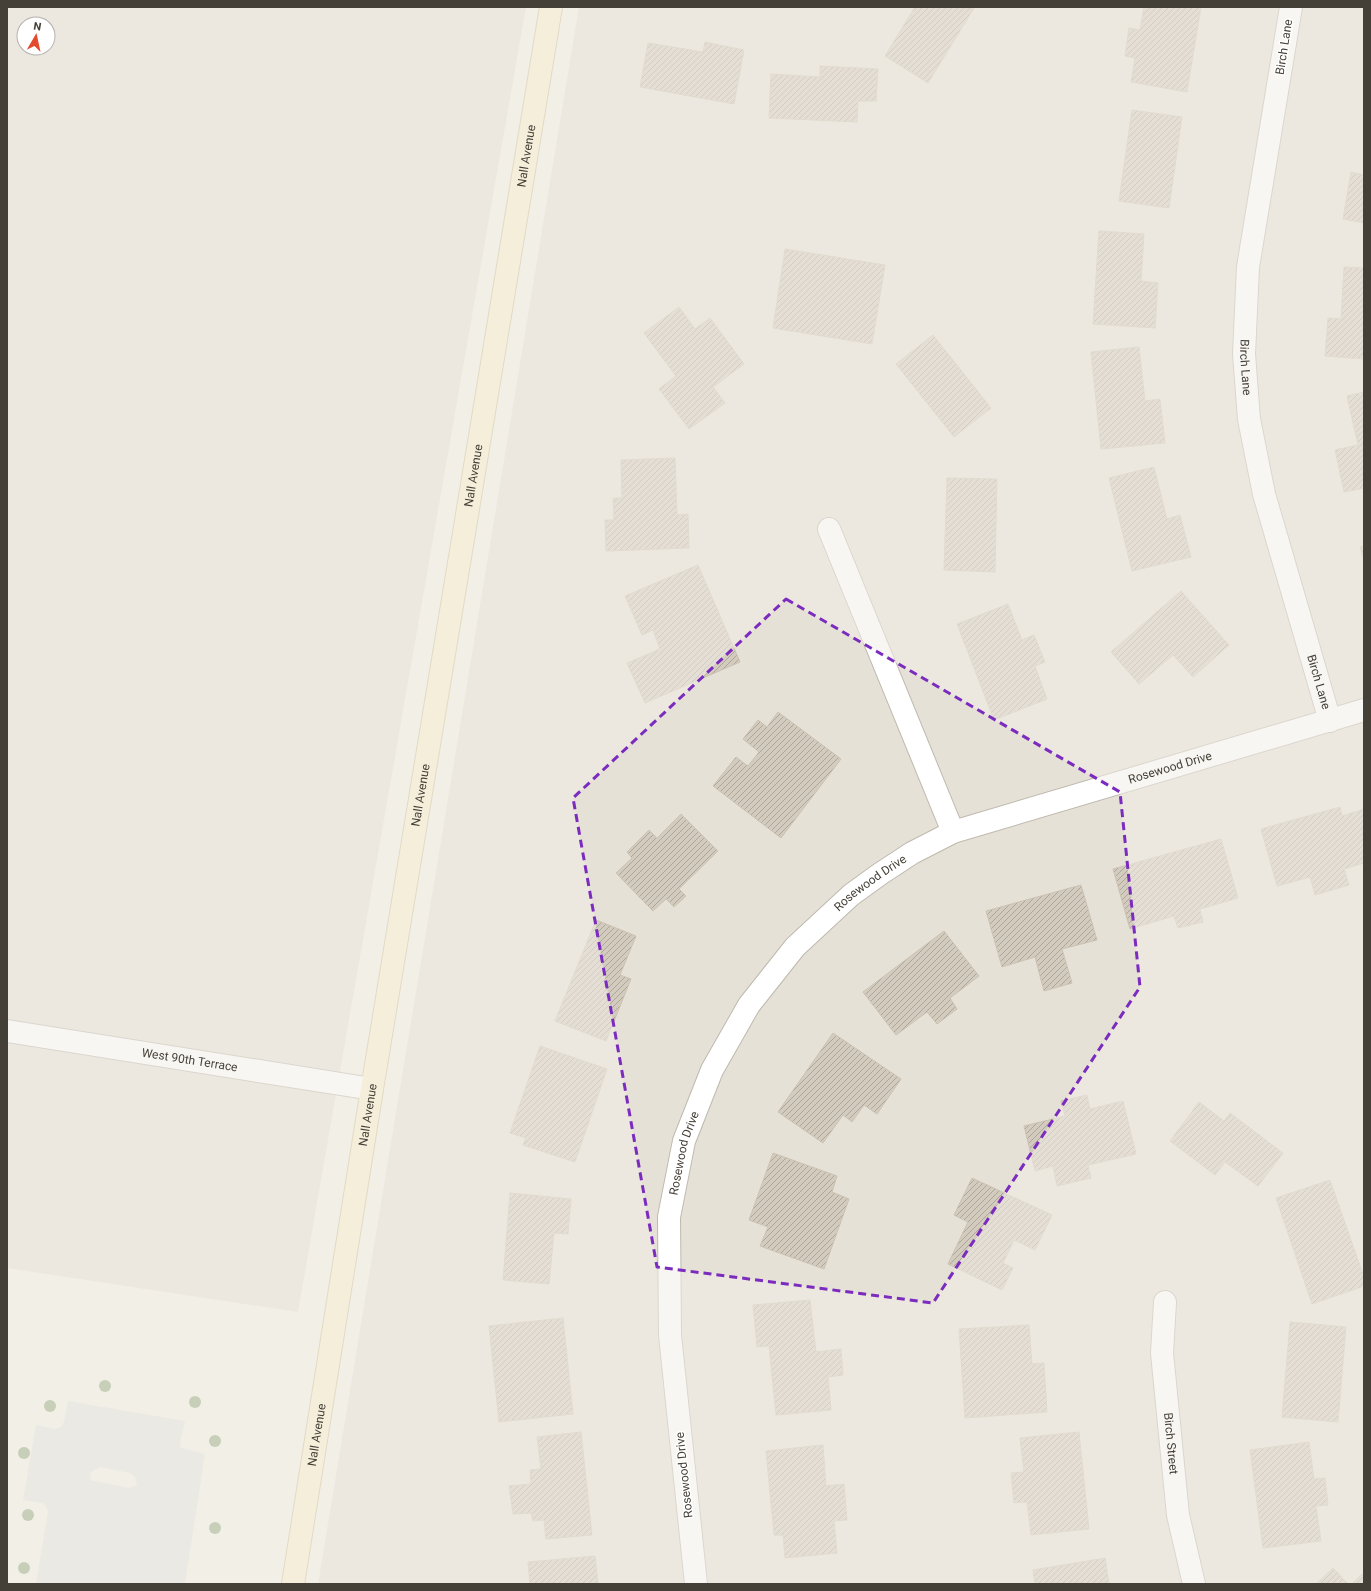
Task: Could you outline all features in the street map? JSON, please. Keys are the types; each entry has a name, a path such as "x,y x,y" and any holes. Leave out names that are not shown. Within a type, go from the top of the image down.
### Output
{"main road":[{"name":"Nall Avenue","path":"292,1584 372,1089 551,7"}],"street":[{"name":"Birch Lane","path":"1290,7 1248,267 1244,354 1249,419 1264,494 1330,721"},
{"path":"829,529 953,832"},
{"name":"Rosewood Drive","path":"696,1584 670,1335 669,1218 684,1141 712,1070 749,1005 795,947 851,895 912,853 953,832 1364,710"},
{"name":"West 90th Terrace","path":"7,1031 372,1089"},
{"name":"Birch Street","path":"1165,1302 1162,1352 1178,1515 1194,1584"}],"highlighted area":[{"path":"786,599 1120,792 1140,987 933,1303 657,1267 573,798"}],"shaded area":[{"path":"7,7 526,7 298,1312 7,1268"},
{"path":"579,7 1364,7 1364,1584 318,1584"},
{"path":"68,1401 185,1421 180,1443 181,1448 205,1454 185,1584 36,1584 48,1511 46,1506 42,1503 23,1500 36,1425 55,1429 61,1427 64,1422","holes":["100,1467 130,1473 135,1477 137,1485 129,1488 90,1480 91,1472"]}],"building":[{"path":"915,7 974,8 928,83 885,56"},
{"path":"1144,7 1201,7 1187,92 1131,82 1135,58 1125,56 1129,28 1140,30"},
{"path":"705,42 744,50 734,104 640,87 648,43 703,52"},
{"path":"820,66 878,69 876,101 858,101 857,122 769,118 771,74 820,77"},
{"path":"1132,110 1182,117 1169,208 1119,201"},
{"path":"1351,172 1364,175 1364,223 1343,219"},
{"path":"1099,231 1144,234 1141,281 1158,283 1155,328 1093,324"},
{"path":"785,249 885,265 872,344 773,328"},
{"path":"1344,267 1364,268 1364,359 1325,356 1328,318 1341,319"},
{"path":"679,307 695,329 710,318 744,364 713,387 725,403 689,429 659,389 676,376 644,333"},
{"path":"933,335 991,408 954,437 896,364"},
{"path":"1139,347 1145,401 1160,399 1165,443 1101,449 1091,352"},
{"path":"1364,392 1364,488 1344,492 1335,450 1358,445 1347,396"},
{"path":"675,458 677,515 688,514 689,548 606,551 605,520 614,520 613,498 622,498 621,460"},
{"path":"1154,467 1167,519 1180,515 1191,557 1132,571 1109,478"},
{"path":"947,478 997,479 995,572 944,570"},
{"path":"1364,546 1364,560 1360,547"},
{"path":"698,565 740,662 645,703 627,663 660,649 653,630 642,635 625,596"},
{"path":"1181,591 1229,645 1193,677 1173,655 1139,684 1111,652"},
{"path":"1008,604 1022,640 1034,635 1045,662 1035,666 1047,699 994,720 957,624"},
{"path":"778,712 841,759 781,838 713,786 736,757 748,766 759,752 743,739 758,720 767,727"},
{"path":"1340,807 1342,816 1364,809 1364,863 1344,869 1349,885 1315,895 1310,877 1277,886 1261,829"},
{"path":"681,814 718,851 679,889 686,896 674,907 666,899 653,911 616,873 632,858 627,852 649,830 657,838"},
{"path":"1221,839 1238,898 1200,909 1203,922 1178,928 1174,916 1130,929 1113,869"},
{"path":"1081,885 1097,940 1062,949 1072,983 1044,991 1035,957 1002,967 986,911"},
{"path":"596,920 636,936 620,975 631,979 606,1041 555,1021"},
{"path":"944,931 979,976 950,998 957,1009 937,1024 927,1012 896,1035 863,992"},
{"path":"833,1033 901,1079 877,1114 864,1105 852,1122 843,1115 823,1143 778,1112"},
{"path":"540,1046 607,1069 575,1162 523,1145 526,1138 510,1133"},
{"path":"1087,1095 1090,1109 1123,1101 1136,1154 1088,1165 1091,1178 1057,1186 1053,1166 1035,1171 1024,1126 1065,1116 1061,1101"},
{"path":"1199,1102 1224,1121 1230,1113 1283,1153 1258,1186 1225,1162 1215,1175 1170,1141"},
{"path":"773,1153 837,1176 832,1192 849,1199 824,1269 760,1246 768,1227 749,1220"},
{"path":"972,1178 1052,1215 1035,1250 1014,1240 1003,1263 1013,1268 1002,1290 948,1264 968,1222 954,1215"},
{"path":"1330,1180 1364,1277 1364,1286 1312,1304 1276,1198"},
{"path":"510,1193 571,1199 568,1234 554,1233 549,1284 503,1280"},
{"path":"810,1300 816,1352 841,1349 843,1375 828,1377 831,1410 776,1415 769,1346 757,1347 753,1305"},
{"path":"563,1318 573,1414 499,1422 489,1326"},
{"path":"1290,1322 1346,1327 1338,1422 1282,1417"},
{"path":"1029,1325 1032,1364 1044,1363 1047,1412 965,1418 959,1329"},
{"path":"581,1432 592,1535 546,1539 544,1520 533,1521 531,1513 513,1514 509,1486 531,1484 530,1470 541,1469 537,1437"},
{"path":"1079,1432 1089,1529 1031,1535 1027,1502 1014,1503 1011,1473 1024,1472 1020,1438"},
{"path":"1309,1442 1314,1479 1325,1478 1328,1505 1316,1506 1321,1541 1263,1548 1250,1450"},
{"path":"823,1445 826,1486 844,1484 847,1520 834,1521 837,1553 785,1558 783,1535 774,1535 766,1451"},
{"path":"595,1556 598,1584 530,1584 528,1562"},
{"path":"1105,1558 1109,1584 1035,1584 1033,1570"},
{"path":"1333,1568 1348,1584 1316,1584"},
{"path":"1362,1574 1364,1575 1364,1584 1352,1584"}]}
